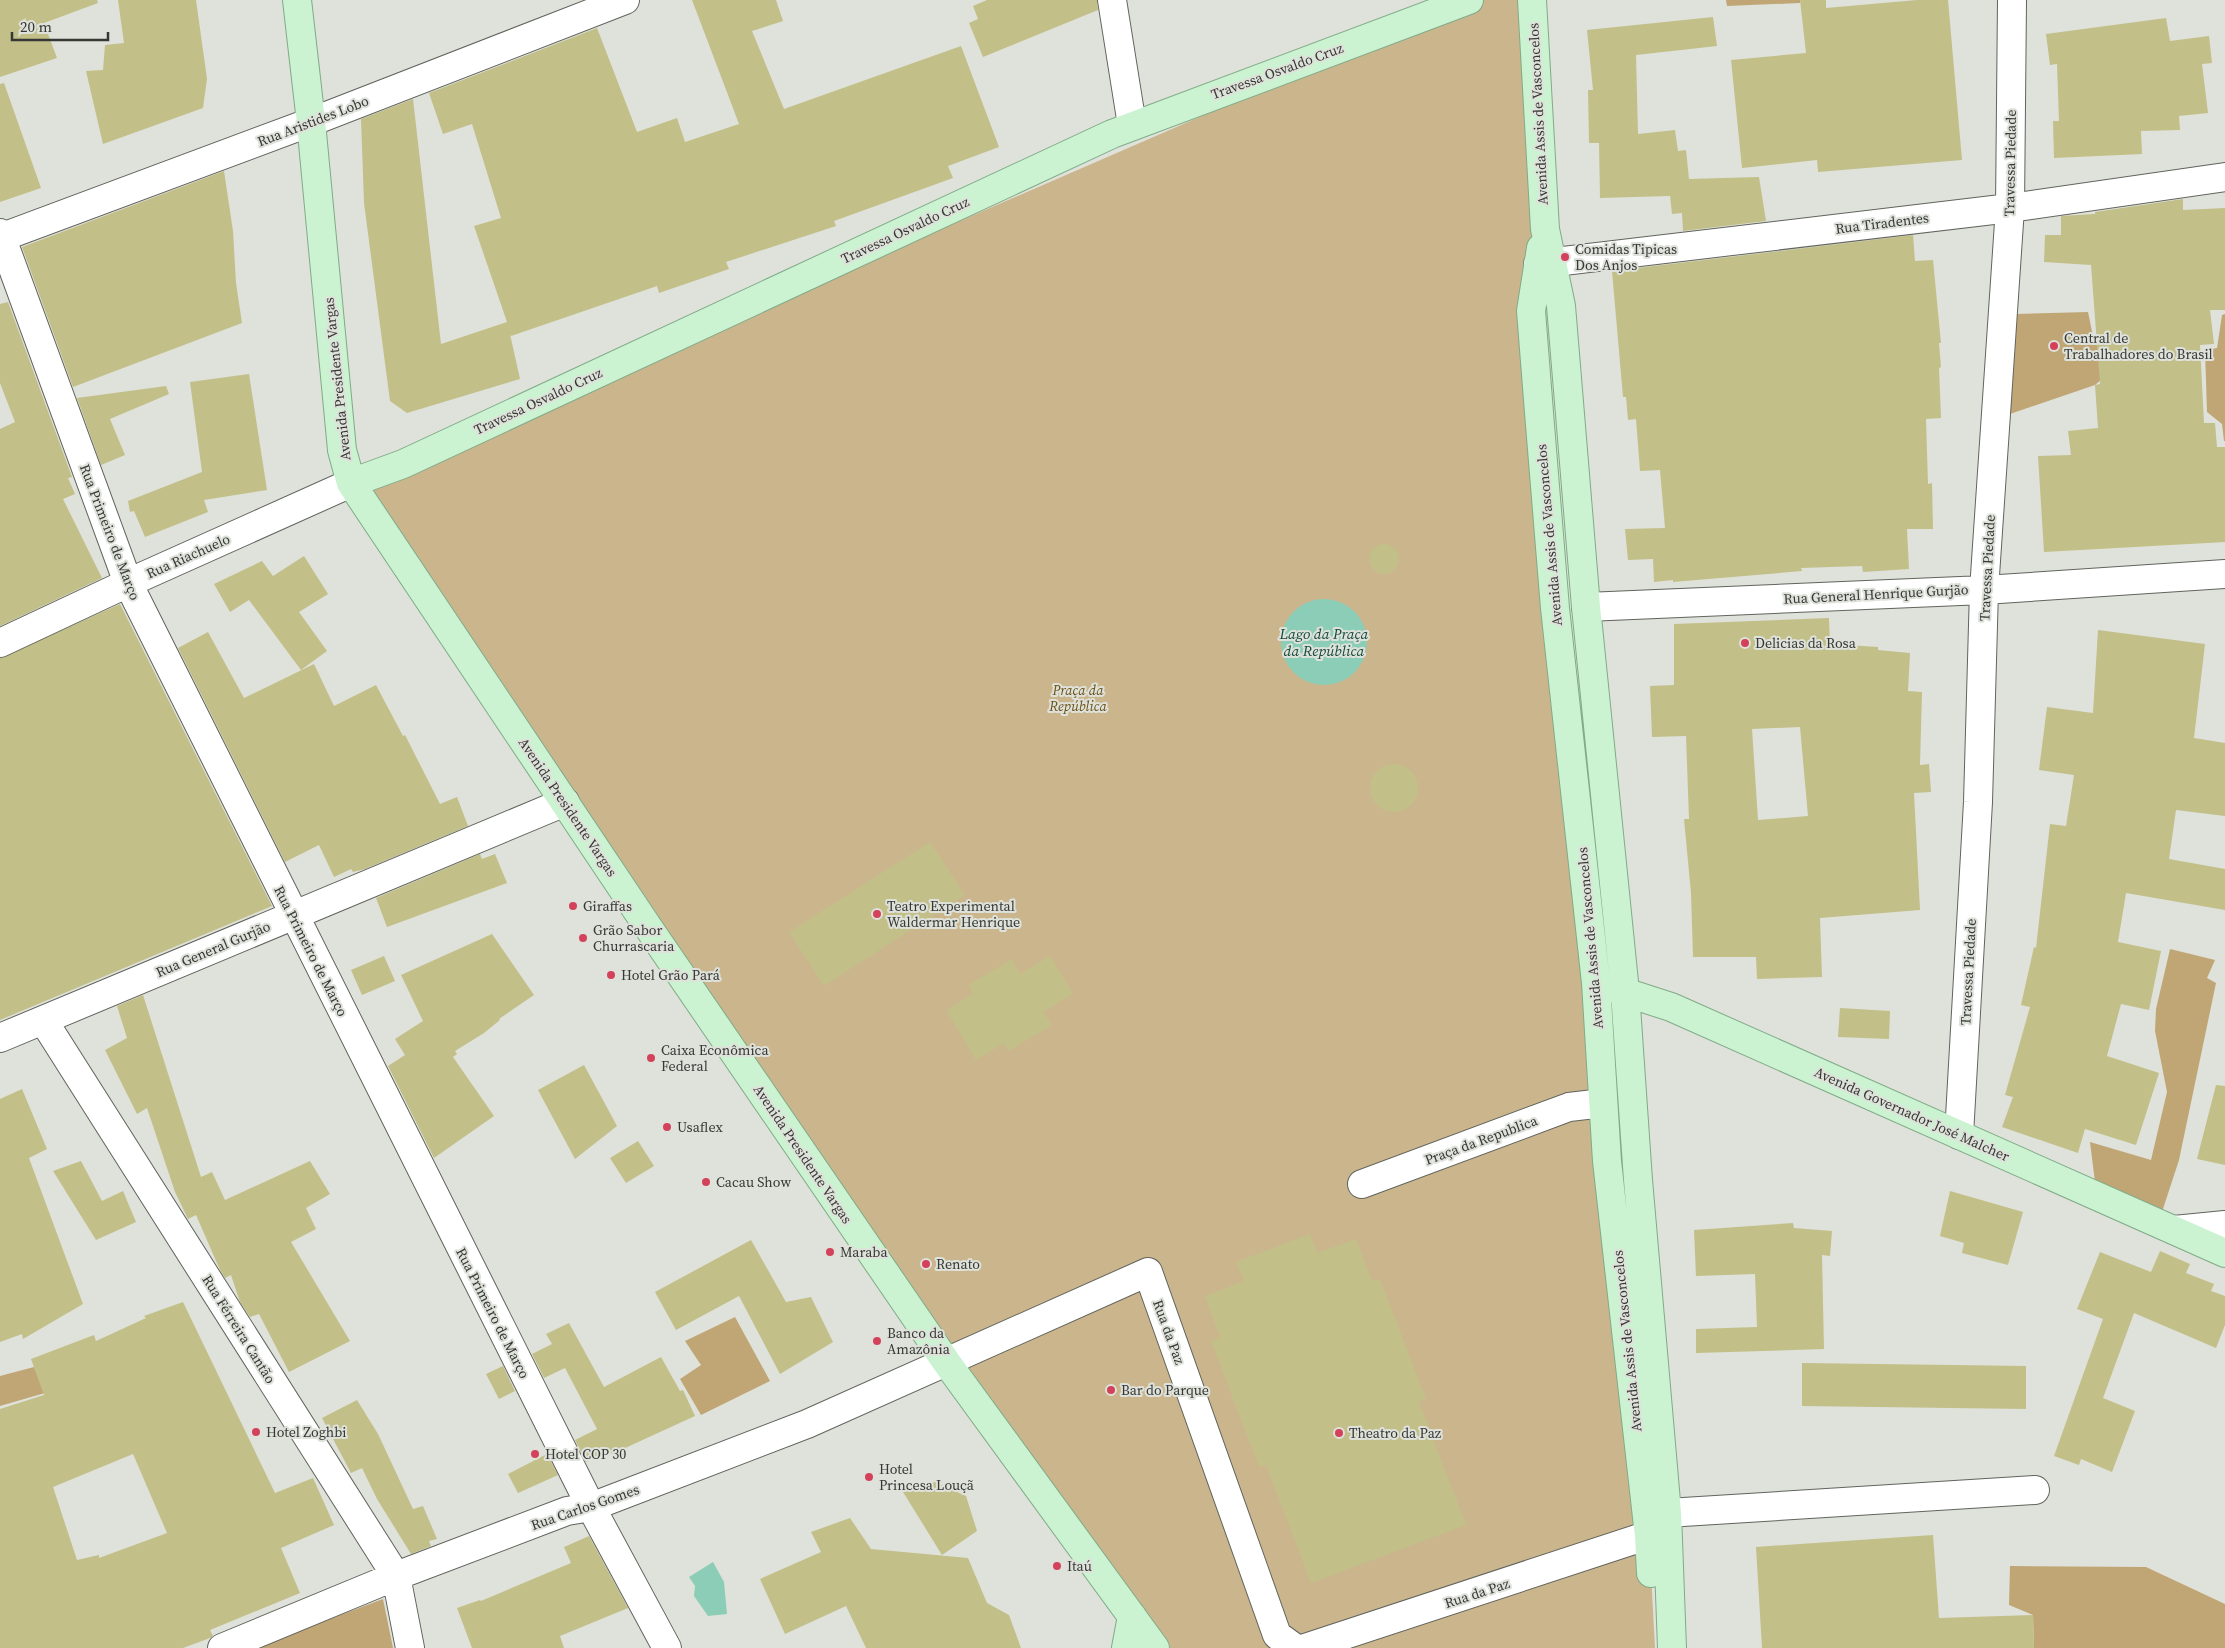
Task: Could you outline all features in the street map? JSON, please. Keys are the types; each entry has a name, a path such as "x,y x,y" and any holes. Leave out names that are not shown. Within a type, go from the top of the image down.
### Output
{"main road":[{"name":"Avenida Presidente Vargas","path":"297,0 311,122 342,450 351,483 648,927 946,1363 1155,1648"},
{"name":"Travessa Osvaldo Cruz","path":"351,483 402,464 1132,125 1469,0"},
{"name":"Avenida Assis de Vasconcelos","path":"1532,0 1545,229 1545,263 1531,311 1556,608 1596,983 1603,1103 1649,1536 1654,1648"},
{"name":"Avenida Assis de Vasconcelos","path":"1545,263 1560,306 1586,607 1625,992 1639,1190 1667,1513 1672,1648"},
{"name":"Avenida Governador José Malcher","path":"1596,983 1671,1007 2225,1253"},
{"path":"1126,1648 1132,1616"}],"street":[{"name":"Rua Aristides Lobo","path":"0,236 311,122 625,0"},
{"path":"1112,0 1132,125"},
{"name":"Travessa Piedade","path":"1959,1135 1978,802 1984,590 2010,208 2012,0"},
{"name":"Rua Tiradentes","path":"1545,263 2010,208 2225,177"},
{"name":"Rua Primeiro de Março","path":"0,236 128,583 293,916 591,1507 668,1648"},
{"name":"Rua Riachuelo","path":"0,643 128,583 351,483"},
{"name":"Rua General Henrique Gurjão","path":"1586,607 1984,590 2225,574"},
{"name":"Rua General Gurjão","path":"0,1038 565,802"},
{"name":"Rua Férreira Cantão","path":"43,1020 396,1576 410,1648"},
{"name":"Praça da Republica","path":"1362,1184 1569,1107 1603,1103"},
{"path":"2174,1230 2225,1225"},
{"name":"Rua da Paz","path":"946,1363 1148,1272 1277,1635 1295,1648"},
{"name":"Rua Carlos Gomes","path":"222,1648 396,1576 567,1512 591,1507 807,1424 946,1363"},
{"path":"1667,1513 2036,1490"},
{"name":"Rua da Paz","path":"1305,1648 1649,1536"}],"green space":[{"name":"Praça da República","path":"1469,0 1532,0 1535,281 1649,1536 1655,1648 1155,1648 351,483 430,451"}],"shaded area":[{"path":"1726,0 1800,0 1800,3 1727,6"},
{"path":"2088,312 2094,341 2099,347 2102,379 2095,385 2007,415 2017,314"},
{"path":"2225,314 2224,441 2222,424 2207,412 2205,350 2217,348 2222,315"},
{"path":"2170,949 2215,960 2207,978 2216,983 2179,1160 2161,1215 2095,1182 2090,1142 2151,1160 2167,1092 2155,1031 2156,1009"},
{"path":"735,1317 770,1381 701,1415 680,1379 701,1365 685,1341"},
{"path":"34,1367 45,1393 0,1406 0,1376"},
{"path":"2010,1566 2146,1567 2225,1604 2225,1648 2034,1648 2033,1615 2009,1605"},
{"path":"383,1599 393,1648 253,1648"}],"water":[{"name":"Lago da Praça da República","path":"1324,599 1340,603 1354,612 1363,626 1367,642 1363,658 1354,672 1340,681 1324,685 1308,681 1294,672 1285,658 1281,642 1285,626 1294,612 1308,603"},
{"path":"713,1562 724,1582 727,1614 708,1616 694,1596 695,1586 689,1577"}],"building":[{"path":"0,0 97,0 98,3 44,23 57,58 0,77"},
{"path":"118,0 196,0 207,79 203,108 103,144 86,71 103,70 105,45 124,43"},
{"path":"692,0 776,0 783,21 752,31 784,109 961,46 999,147 948,166 953,178 834,221 836,226 726,262 729,269 659,293 657,286 511,336 510,334 520,379 407,413 390,401 364,203 361,119 413,99 441,344 507,322 474,226 501,218 472,124 443,134 429,93 597,28 637,132 677,118 685,142 739,124"},
{"path":"987,0 1097,0 1098,10 983,57 969,23 978,19 973,6"},
{"path":"1800,0 1826,0 1826,8 1917,0 1948,0 1962,160 1818,172 1817,160 1742,168 1731,60 1806,53"},
{"path":"1713,17 1717,46 1636,55 1638,134 1675,130 1678,151 1686,150 1689,179 1759,177 1766,221 1683,231 1682,213 1672,214 1670,196 1600,198 1599,143 1589,143 1588,90 1593,90 1587,30"},
{"path":"2166,18 2170,41 2209,36 2212,63 2202,64 2208,113 2179,116 2180,130 2141,131 2142,154 2054,158 2053,121 2059,121 2057,64 2050,65 2046,34"},
{"path":"4,83 41,188 0,202 0,84"},
{"path":"224,171 233,231 236,283 242,323 73,387 22,247"},
{"path":"2183,199 2183,210 2225,208 2225,310 2210,310 2214,344 2200,345 2204,423 2215,423 2217,447 2225,447 2225,542 2044,552 2038,456 2071,455 2068,431 2098,428 2095,385 2100,384 2091,265 2044,262 2045,235 2061,235 2061,216 2095,214 2095,212"},
{"path":"1913,235 1915,261 1933,260 1941,343 1939,343 1941,367 1939,368 1941,418 1926,419 1928,484 1932,483 1933,529 1907,529 1909,569 1863,572 1862,566 1801,568 1802,571 1654,582 1653,559 1628,560 1625,529 1665,528 1660,470 1640,471 1636,419 1628,420 1626,397 1623,397 1612,271"},
{"path":"8,302 72,477 68,478 75,494 63,499 102,578 0,626 0,429 15,422 0,383 0,304"},
{"path":"249,374 267,490 204,500 208,512 145,537 134,511 130,512 128,501 202,472 190,382"},
{"path":"166,386 169,394 110,419 125,455 101,465 77,398"},
{"path":"1384,544 1390,545 1398,553 1398,565 1390,573 1384,574 1378,573 1370,565 1369,559 1370,553 1378,545"},
{"path":"304,556 328,594 299,612 327,651 301,670 249,600 230,612 214,584 262,561 273,576"},
{"path":"120,604 272,906 0,1020 0,658"},
{"path":"1829,618 1830,644 1878,647 1878,650 1910,653 1908,691 1922,692 1920,765 1929,764 1931,792 1914,793 1920,910 1820,918 1822,977 1757,979 1756,957 1693,957 1691,893 1684,819 1689,819 1686,736 1652,737 1650,686 1674,685 1674,624","holes":["1800,727 1808,816 1758,820 1752,729"]},
{"path":"2098,630 2205,644 2194,738 2225,743 2225,816 2176,810 2169,859 2225,869 2225,910 2126,893 2118,942 2161,951 2149,1010 2121,1004 2107,1056 2159,1073 2136,1145 2085,1129 2078,1153 2002,1127 2013,1097 2005,1095 2030,1007 2021,1005 2034,947 2036,948 2050,824 2066,826 2074,775 2039,770 2047,707 2093,713"},
{"path":"208,632 244,698 314,664 334,706 376,685 403,736 405,735 440,804 457,797 468,826 365,869 353,872 351,869 334,877 319,845 285,862 178,648"},
{"path":"1394,764 1403,766 1411,771 1416,779 1418,788 1416,797 1411,805 1403,810 1394,812 1385,810 1377,805 1372,797 1370,788 1372,779 1377,771 1385,766"},
{"name":"Teatro Experimental Waldermar Henrique","path":"930,842 965,895 824,986 789,932"},
{"path":"480,854 482,859 495,854 507,883 387,927 376,898"},
{"path":"492,934 534,995 499,1019 484,1033 455,1051 457,1054 453,1057 494,1116 434,1158 388,1066 405,1055 395,1039 423,1021 401,975"},
{"path":"384,956 395,981 362,995 351,970"},
{"path":"1050,956 1073,994 1043,1012 1052,1025 1009,1051 1004,1043 976,1060 946,1010 973,994 968,985 1012,959 1020,974"},
{"path":"143,995 201,1177 212,1172 225,1200 310,1161 330,1194 306,1208 316,1229 291,1242 350,1341 289,1372 259,1314 250,1317 240,1302 231,1275 225,1278 220,1270 196,1215 188,1219 175,1192 147,1108 137,1114 105,1050 127,1038 117,1006"},
{"path":"1840,1008 1890,1011 1889,1039 1838,1037"},
{"path":"584,1065 617,1126 575,1159 538,1090"},
{"path":"2216,1085 2225,1086 2225,1165 2197,1159"},
{"path":"22,1089 47,1149 29,1158 83,1304 23,1339 22,1334 0,1342 0,1099"},
{"path":"638,1141 654,1166 626,1183 610,1158"},
{"path":"81,1161 102,1201 123,1191 136,1222 96,1240 53,1171"},
{"path":"1950,1191 2023,1212 2008,1265 1962,1253 1964,1243 1940,1236"},
{"path":"1793,1223 1794,1228 1832,1231 1830,1256 1822,1255 1824,1349 1696,1353 1696,1329 1757,1327 1755,1274 1696,1276 1694,1230"},
{"name":"Theatro da Paz","path":"1310,1234 1317,1253 1356,1239 1372,1281 1380,1279 1426,1399 1419,1402 1466,1525 1311,1583 1266,1465 1259,1467 1211,1341 1220,1337 1205,1296 1244,1281 1236,1262"},
{"path":"751,1240 786,1302 811,1297 833,1342 780,1374 739,1296 676,1330 655,1292"},
{"path":"2160,1251 2190,1264 2186,1273 2214,1284 2211,1291 2225,1296 2225,1325 2216,1348 2134,1313 2103,1398 2135,1411 2112,1472 2081,1459 2079,1465 2054,1456 2103,1319 2077,1309 2100,1252 2151,1272"},
{"path":"183,1302 275,1493 313,1478 334,1525 281,1548 300,1593 210,1630 213,1636 210,1638 183,1648 0,1648 0,1409 44,1395 31,1359 94,1335 96,1341 146,1318 144,1316","holes":["133,1454 167,1533 99,1558 99,1555 77,1560 53,1487"]},
{"path":"569,1323 604,1387 661,1357 680,1391 683,1390 695,1416 612,1454 610,1450 586,1462 575,1440 597,1429 565,1368 544,1378 532,1354 552,1344 546,1334"},
{"path":"1802,1363 2026,1366 2026,1409 1802,1406"},
{"path":"503,1366 515,1391 499,1399 486,1374"},
{"path":"357,1400 378,1434 413,1509 423,1506 437,1539 429,1541 431,1546 411,1554 377,1499 362,1468 351,1473 322,1418"},
{"path":"547,1454 558,1475 518,1493 508,1474"},
{"path":"935,1482 966,1496 977,1531 942,1555 903,1492"},
{"path":"850,1518 871,1549 968,1558 987,1603 1009,1615 1021,1648 866,1648 846,1606 785,1634 760,1579 821,1552 811,1532"},
{"path":"1933,1535 1939,1618 2033,1615 2034,1648 1762,1648 1756,1547"},
{"path":"589,1536 628,1608 560,1636 564,1648 472,1648 457,1608 481,1601 571,1563 564,1547"}],"place":[{"name":"Comidas Tipicas Dos Anjos","path":"1565,257"},
{"name":"Central de Trabalhadores do Brasil","path":"2054,346"},
{"name":"Delicias da Rosa","path":"1745,643"},
{"name":"Giraffas","path":"573,906"},
{"name":"Teatro Experimental Waldermar Henrique","path":"877,914"},
{"name":"Grão Sabor Churrascaria","path":"583,938"},
{"name":"Hotel Grão Pará","path":"611,975"},
{"name":"Caixa Econômica Federal","path":"651,1058"},
{"name":"Usaflex","path":"667,1127"},
{"name":"Cacau Show","path":"706,1182"},
{"name":"Maraba","path":"830,1252"},
{"name":"Renato","path":"926,1264"},
{"name":"Banco da Amazônia","path":"877,1341"},
{"name":"Bar do Parque","path":"1111,1390"},
{"name":"Hotel Zoghbi","path":"256,1432"},
{"name":"Theatro da Paz","path":"1339,1433"},
{"name":"Hotel COP 30","path":"535,1454"},
{"name":"Hotel Princesa Louçã","path":"869,1477"},
{"name":"Itaú","path":"1057,1566"}]}
